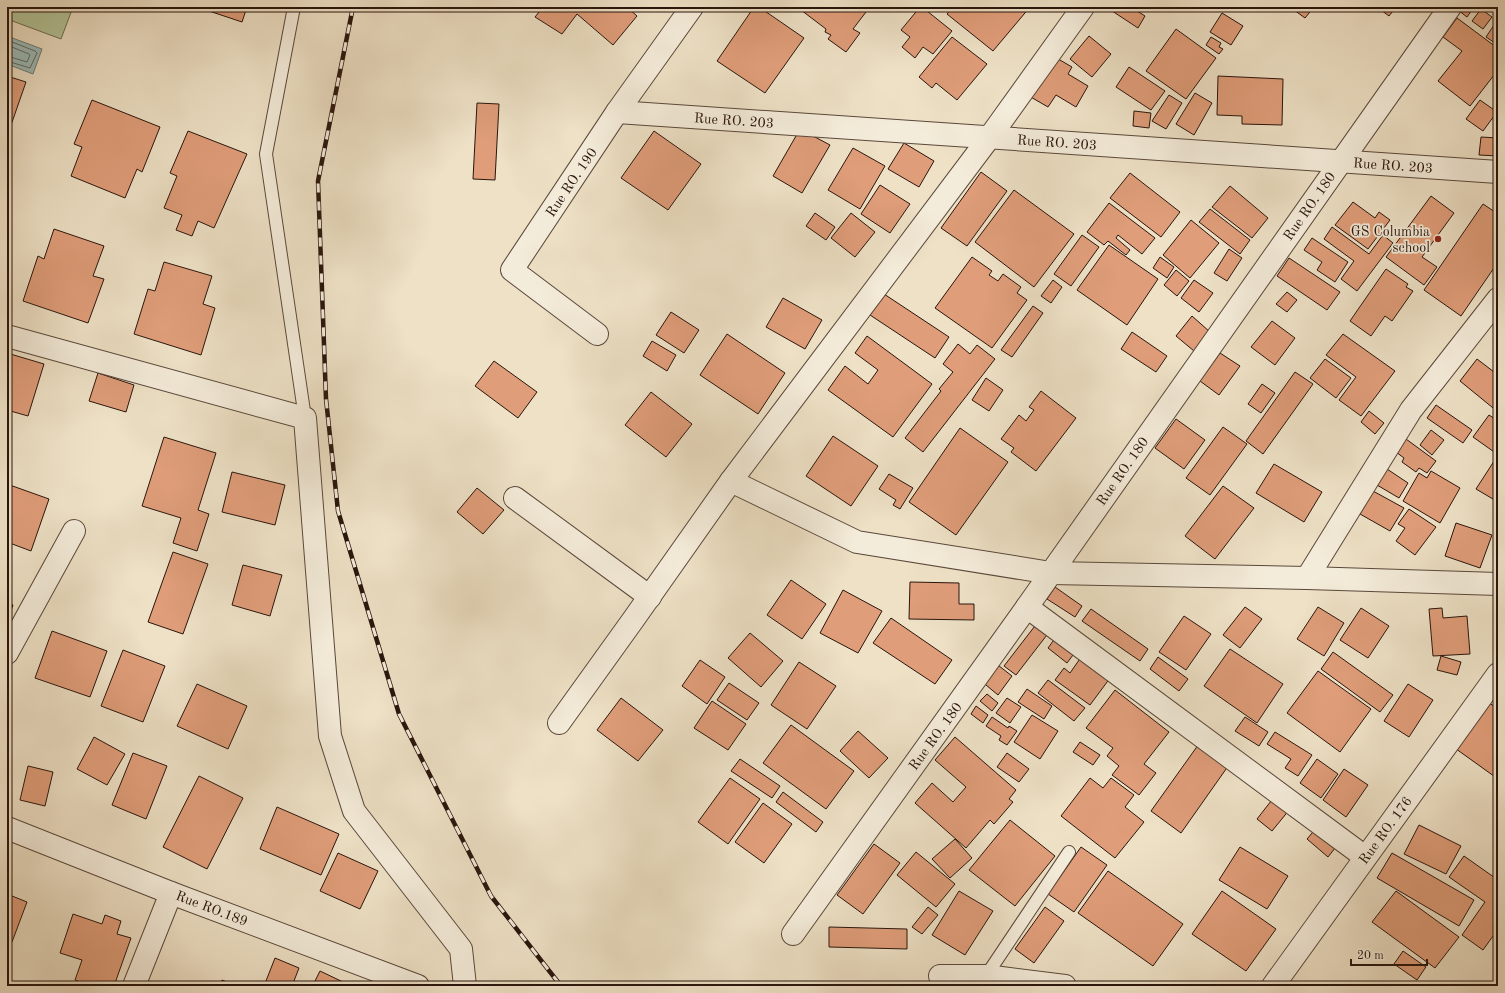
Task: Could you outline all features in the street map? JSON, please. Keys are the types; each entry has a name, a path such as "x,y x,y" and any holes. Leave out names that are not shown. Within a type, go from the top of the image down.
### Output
{"street":[{"name":"Rue RO. 190","path":"597,334 512,270 617,112 692,7"},
{"path":"558,722 650,597 731,481 989,138 1083,7"},
{"name":"Rue RO. 180","path":"793,934 1027,607 1450,7"},
{"name":"Rue RO. 203","path":"617,112 1498,172"},
{"path":"1307,578 1411,410 1498,300"},
{"path":"7,336 306,418 330,736 354,811 462,949 465,986"},
{"path":"731,481 857,542 1051,573 1307,578 1498,584"},
{"path":"514,498 650,597"},
{"path":"7,653 74,532"},
{"path":"1027,607 1365,857"},
{"name":"Rue RO. 176","path":"1273,986 1498,674"},
{"name":"Rue RO.189","path":"7,828 170,893 418,986"},
{"path":"134,986 170,893"},
{"path":"940,976 986,976 1066,986"}],"lane":[{"path":"294,7 266,154 306,418"},
{"path":"986,976 1069,852"}],"green space":[{"path":"7,7 73,7 61,39 7,19"}],"water":[{"path":"7,36 42,49 33,74 7,64"}],"building":[{"path":"197,7 247,7 242,22"},
{"path":"543,7 627,7 637,16 613,45 577,14 562,34 535,17"},
{"path":"754,7 759,7 804,38 765,93 717,61"},
{"path":"797,7 860,7 866,12 853,29 860,33 846,52 828,39 831,35 825,32 826,29"},
{"path":"920,7 952,31 933,54 923,47 915,58 902,47 910,37 901,30"},
{"path":"953,7 1030,7 993,51 947,14"},
{"path":"1106,7 1131,7 1145,16 1138,28"},
{"path":"1290,7 1314,7 1305,18"},
{"path":"1377,7 1396,7 1389,16"},
{"path":"1454,7 1474,7 1467,17"},
{"path":"1481,9 1492,17 1483,29 1472,21"},
{"path":"1222,13 1243,26 1231,45 1210,32"},
{"path":"1457,18 1496,47 1493,51 1498,55 1498,70 1470,106 1438,81 1462,51 1443,37"},
{"path":"1494,25 1498,28 1498,45 1486,37"},
{"path":"1176,29 1216,58 1186,99 1146,71"},
{"path":"1089,36 1111,54 1092,77 1070,59"},
{"path":"952,37 987,64 957,100 936,83 932,88 919,77"},
{"path":"1211,37 1221,43 1219,47 1223,49 1219,54 1206,45"},
{"path":"1053,56 1072,67 1068,74 1088,86 1076,107 1056,95 1048,107 1029,96"},
{"path":"1129,67 1165,91 1151,110 1116,87"},
{"path":"7,76 26,82 10,128 7,126"},
{"path":"1218,76 1283,79 1282,125 1242,124 1242,116 1217,115"},
{"path":"1195,93 1212,103 1194,135 1176,124"},
{"path":"1169,95 1182,103 1166,129 1152,121"},
{"path":"92,100 160,127 142,172 137,169 125,198 71,176 82,147 74,144"},
{"path":"1480,100 1497,112 1483,131 1466,119"},
{"path":"477,103 499,104 495,180 473,179"},
{"path":"1134,111 1151,113 1149,128 1133,126"},
{"path":"800,129 830,145 802,193 773,176"},
{"path":"188,131 247,154 214,228 198,221 192,236 176,230 182,215 164,208 177,176 170,173"},
{"path":"654,131 701,164 668,210 621,178"},
{"path":"1481,137 1498,138 1498,156 1479,155"},
{"path":"904,143 934,161 919,187 888,169"},
{"path":"853,148 885,166 860,209 828,190"},
{"path":"981,172 1007,191 967,246 941,228"},
{"path":"1130,173 1180,212 1161,237 1110,198"},
{"path":"880,185 910,204 890,233 861,214"},
{"path":"1230,186 1268,218 1252,238 1212,207"},
{"path":"1014,190 1074,234 1034,287 975,242"},
{"path":"1431,196 1454,213 1422,257 1437,267 1424,285 1386,257"},
{"path":"1353,202 1375,218 1379,212 1390,220 1368,249 1335,225"},
{"path":"1109,203 1155,238 1142,254 1118,235 1116,238 1130,250 1126,255 1108,241 1104,245 1087,232"},
{"path":"1483,204 1498,214 1498,262 1461,316 1424,290"},
{"path":"1210,209 1250,240 1240,254 1199,222"},
{"path":"815,213 835,227 826,240 806,226"},
{"path":"851,213 875,232 855,257 831,238"},
{"path":"1191,220 1219,243 1190,278 1163,255"},
{"path":"1332,227 1369,254 1383,235 1393,243 1357,291 1341,279 1354,261 1324,239"},
{"path":"54,229 104,246 93,276 104,279 88,323 23,301 38,256 44,259"},
{"path":"1082,235 1099,247 1071,286 1054,274"},
{"path":"1312,238 1348,262 1335,282 1317,270 1322,262 1304,250"},
{"path":"1109,245 1158,279 1127,325 1077,290"},
{"path":"1229,249 1242,258 1227,281 1214,273"},
{"path":"972,257 992,271 989,275 998,281 1003,274 1021,287 1017,293 1027,300 992,348 935,308"},
{"path":"1160,257 1174,267 1167,278 1153,268"},
{"path":"1289,258 1340,292 1327,310 1277,276"},
{"path":"164,262 212,276 203,304 215,308 201,355 134,334 148,289 155,291"},
{"path":"1386,269 1408,284 1406,287 1413,291 1392,321 1385,316 1371,336 1350,321"},
{"path":"1176,270 1189,281 1177,296 1164,285"},
{"path":"1053,280 1062,287 1051,303 1041,296"},
{"path":"1194,280 1213,293 1199,312 1181,298"},
{"path":"1287,292 1297,300 1287,312 1276,304"},
{"path":"884,294 949,337 935,358 870,315"},
{"path":"783,298 822,320 805,349 766,327"},
{"path":"1033,306 1043,313 1012,357 1001,350"},
{"path":"671,312 699,330 684,353 656,335"},
{"path":"1192,316 1210,332 1194,351 1176,336"},
{"path":"1272,321 1295,338 1275,365 1251,347"},
{"path":"1132,332 1167,356 1156,372 1121,349"},
{"path":"727,334 785,373 758,414 700,375"},
{"path":"1343,334 1395,371 1361,416 1339,400 1356,377 1326,355"},
{"path":"867,336 932,384 893,437 828,390 845,366 868,384 878,370 855,353"},
{"path":"652,341 676,355 667,371 643,356"},
{"path":"958,344 970,354 977,345 995,359 923,452 905,438 941,391 939,389 953,372 943,364"},
{"path":"7,353 44,364 28,416 7,410"},
{"path":"1220,353 1240,366 1219,395 1200,381"},
{"path":"1325,359 1351,378 1336,398 1310,378"},
{"path":"1477,359 1498,375 1498,412 1460,381"},
{"path":"494,361 537,392 518,418 475,386"},
{"path":"1295,372 1313,384 1263,454 1246,441"},
{"path":"98,373 134,385 126,412 89,401"},
{"path":"986,378 1003,390 989,411 972,400"},
{"path":"1262,384 1275,393 1261,413 1248,404"},
{"path":"1041,391 1076,418 1036,471 1011,452 1014,448 1001,439 1019,415 1026,421 1034,410 1029,407"},
{"path":"651,392 692,424 666,457 625,425"},
{"path":"1436,405 1472,430 1463,443 1427,418"},
{"path":"1369,411 1384,423 1375,434 1361,422"},
{"path":"1489,415 1498,421 1497,454 1473,437"},
{"path":"1176,419 1205,440 1184,469 1155,448"},
{"path":"1223,427 1247,444 1210,495 1186,478"},
{"path":"960,428 1008,462 956,535 909,502"},
{"path":"1431,430 1444,440 1432,455 1420,445"},
{"path":"833,436 878,466 851,506 806,476"},
{"path":"164,437 216,453 198,510 209,514 197,551 173,543 181,518 142,506"},
{"path":"1406,439 1436,461 1427,473 1419,468 1416,472 1402,462 1404,458 1396,452"},
{"path":"1498,455 1498,502 1476,489"},
{"path":"1274,464 1322,492 1304,522 1256,493"},
{"path":"1387,469 1408,483 1399,498 1377,485"},
{"path":"1431,471 1460,488 1440,523 1403,501 1419,473 1427,478"},
{"path":"232,472 285,485 275,525 222,512"},
{"path":"889,474 913,488 900,509 893,505 896,500 879,489"},
{"path":"7,484 49,499 31,551 7,542"},
{"path":"1223,486 1254,508 1215,559 1185,536"},
{"path":"477,488 504,510 483,534 457,512"},
{"path":"1373,491 1404,508 1390,531 1360,514"},
{"path":"1409,509 1436,527 1415,555 1396,541 1405,528 1398,524"},
{"path":"1456,523 1492,535 1480,568 1445,556"},
{"path":"173,552 208,564 183,634 148,622"},
{"path":"243,565 282,575 270,616 232,605"},
{"path":"791,580 826,604 802,639 767,615"},
{"path":"910,582 959,583 959,604 974,604 974,620 909,619"},
{"path":"1055,587 1082,606 1075,617 1047,599"},
{"path":"843,590 882,611 858,653 820,633"},
{"path":"7,603 13,605 7,622"},
{"path":"1245,607 1262,619 1240,648 1223,635"},
{"path":"1318,607 1344,623 1324,656 1297,639"},
{"path":"1361,608 1389,626 1368,658 1340,640"},
{"path":"1442,608 1443,618 1467,616 1470,654 1433,656 1429,609"},
{"path":"1091,609 1148,649 1140,661 1082,621"},
{"path":"1184,616 1211,634 1186,670 1159,652"},
{"path":"891,618 952,660 935,684 873,643"},
{"path":"1038,622 1050,631 1016,675 1004,666"},
{"path":"52,631 107,651 90,697 35,678"},
{"path":"750,633 783,661 761,687 728,658"},
{"path":"1056,637 1076,651 1067,663 1048,648"},
{"path":"1230,649 1283,684 1257,723 1204,686"},
{"path":"123,650 165,666 143,722 101,706"},
{"path":"1333,652 1393,695 1380,712 1321,669"},
{"path":"1084,653 1113,674 1090,705 1055,680 1064,668 1070,673"},
{"path":"1441,656 1461,662 1457,675 1437,670"},
{"path":"1158,657 1188,679 1179,691 1150,669"},
{"path":"700,660 725,677 707,704 682,686"},
{"path":"799,662 836,686 807,729 771,705"},
{"path":"994,662 1012,676 998,695 980,680"},
{"path":"1318,671 1371,709 1340,752 1287,713"},
{"path":"1048,680 1085,708 1074,721 1038,693"},
{"path":"729,683 759,703 747,720 717,700"},
{"path":"197,684 247,706 228,749 177,726"},
{"path":"1408,684 1433,700 1409,737 1384,721"},
{"path":"1027,689 1052,706 1044,719 1018,702"},
{"path":"1115,690 1169,732 1144,764 1156,773 1139,795 1112,775 1119,766 1107,756 1113,748 1086,728"},
{"path":"987,694 998,703 992,711 980,701"},
{"path":"621,698 663,730 638,761 597,730"},
{"path":"1007,698 1021,707 1010,723 996,713"},
{"path":"1485,700 1498,709 1498,779 1452,746"},
{"path":"712,701 746,724 728,750 694,728"},
{"path":"976,706 988,715 983,723 971,714"},
{"path":"1032,715 1058,731 1040,759 1014,742"},
{"path":"992,717 1008,728 1009,726 1017,731 1007,745 999,740 1001,736 986,726"},
{"path":"1245,717 1268,732 1259,746 1235,731"},
{"path":"791,725 854,771 826,809 763,763"},
{"path":"858,731 888,758 869,778 840,751"},
{"path":"1275,732 1312,755 1298,776 1285,768 1291,759 1267,744"},
{"path":"94,737 125,754 107,785 77,769"},
{"path":"955,737 1016,790 1009,799 1013,802 994,824 990,820 966,848 915,803 932,783 953,802 966,787 935,760"},
{"path":"1201,741 1231,762 1181,833 1151,811"},
{"path":"1080,742 1100,755 1093,765 1073,752"},
{"path":"133,753 167,766 146,819 112,805"},
{"path":"1007,753 1029,769 1019,782 997,767"},
{"path":"740,759 780,786 772,798 731,771"},
{"path":"1317,759 1338,774 1321,798 1300,783"},
{"path":"28,766 53,772 45,806 20,800"},
{"path":"1344,769 1368,785 1346,817 1323,800"},
{"path":"199,776 243,798 207,869 163,847"},
{"path":"730,778 760,799 728,844 698,822"},
{"path":"1090,778 1103,788 1111,778 1134,795 1125,807 1144,822 1115,858 1061,816"},
{"path":"783,792 823,822 816,832 776,802"},
{"path":"1275,796 1290,809 1272,831 1257,819"},
{"path":"763,803 792,824 764,863 735,842"},
{"path":"277,807 339,834 321,875 260,849"},
{"path":"1010,820 1055,856 1015,906 969,870"},
{"path":"1419,825 1461,846 1446,874 1404,854"},
{"path":"1318,826 1339,843 1328,857 1307,839"},
{"path":"955,839 972,858 950,878 932,859"},
{"path":"874,844 900,863 863,914 837,895"},
{"path":"1081,847 1107,865 1074,912 1048,894"},
{"path":"1240,847 1288,876 1267,909 1219,880"},
{"path":"916,852 955,884 936,907 897,875"},
{"path":"338,853 378,871 360,909 320,891"},
{"path":"1392,853 1474,900 1459,926 1377,878"},
{"path":"1464,856 1498,880 1498,929 1483,950 1462,935 1485,902 1449,877"},
{"path":"1108,871 1183,924 1153,966 1078,913"},
{"path":"959,891 993,911 965,955 932,935"},
{"path":"1222,891 1276,929 1246,971 1192,934"},
{"path":"1396,891 1459,937 1435,968 1372,922"},
{"path":"7,894 27,902 12,942 7,940"},
{"path":"928,907 938,915 922,934 912,927"},
{"path":"1045,907 1064,921 1034,963 1015,949"},
{"path":"73,914 102,924 105,915 121,921 117,934 131,938 114,986 91,986 75,980 82,960 60,953"},
{"path":"829,927 907,929 907,949 829,947"},
{"path":"1403,951 1426,967 1417,980 1394,964"},
{"path":"275,958 299,968 292,986 264,986"},
{"path":"320,971 343,982 341,986 321,986 314,983"},
{"path":"222,980 234,985 220,986"}],"railway":[{"path":"353,7 318,181 326,399 338,511 399,714 491,896 561,986"}],"place":[{"name":"GS Columbia school","path":"1438,239"}]}
